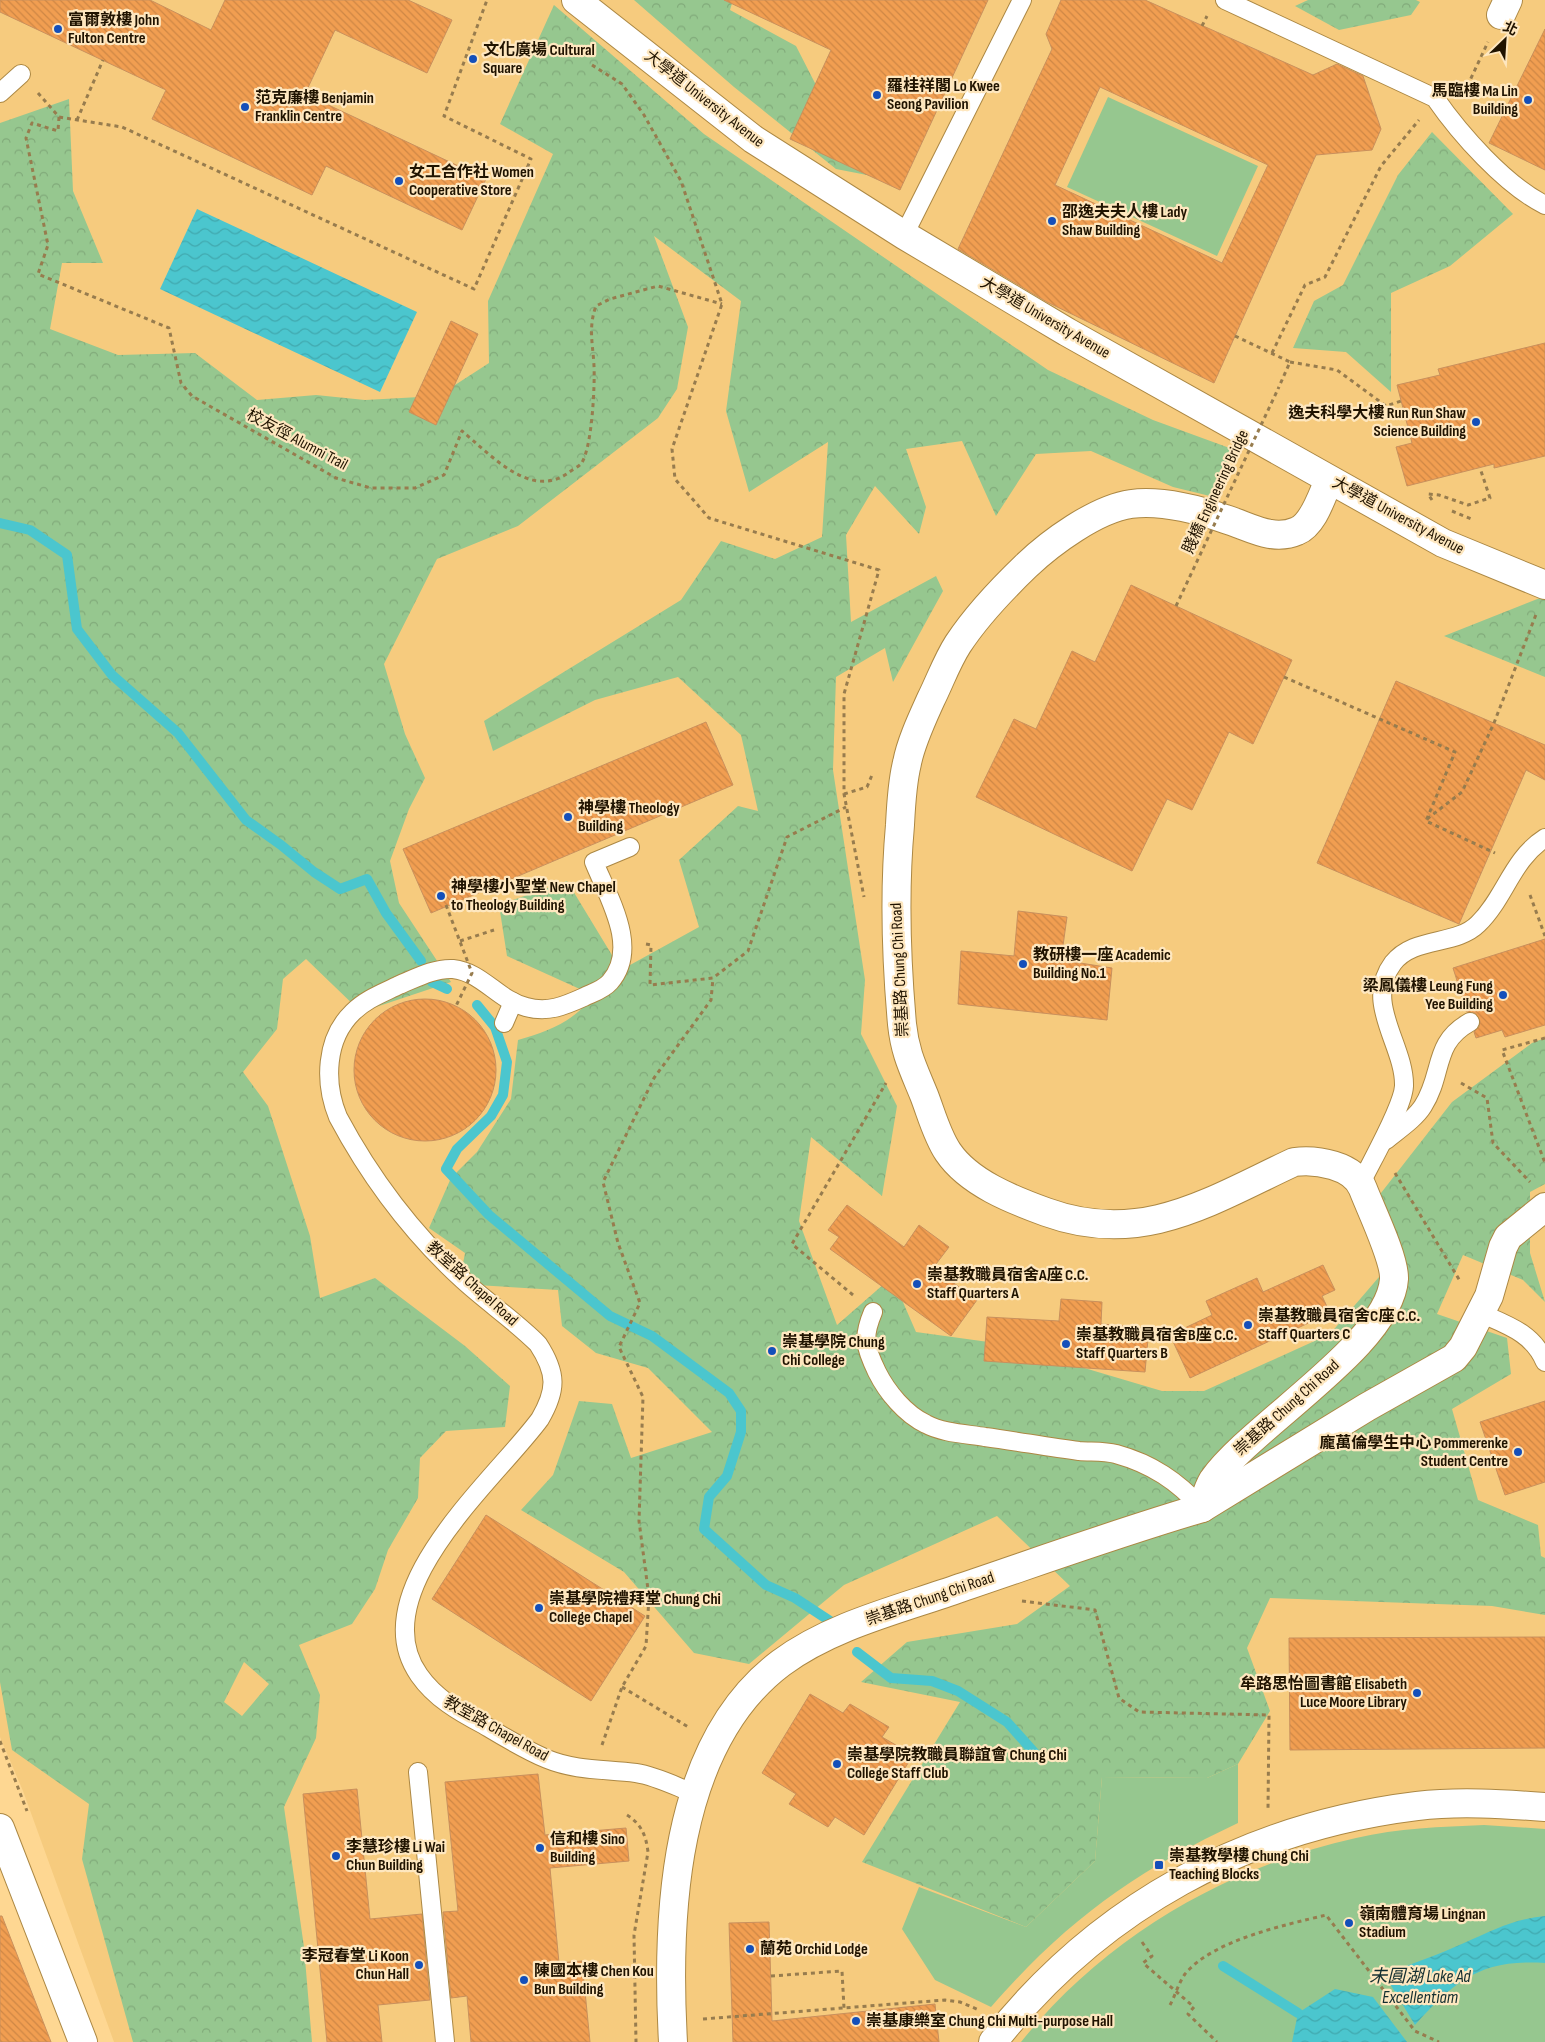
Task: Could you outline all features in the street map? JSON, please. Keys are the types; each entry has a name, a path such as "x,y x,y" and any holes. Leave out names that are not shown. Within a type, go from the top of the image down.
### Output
{"street":[{"name":"大學道 University Avenue","path":"576,0 753,140 904,235 1067,332 1329,480 1456,549 1545,585"},
{"name":"崇基路 Chung Chi Road","path":"673,2042 672,1940 676,1884 693,1793 714,1744 734,1713 763,1680 781,1663 800,1651 861,1622 1202,1508 1212,1481 1234,1456 1353,1350 1375,1321 1390,1295 1393,1272 1361,1183 1335,1166 1324,1162 1294,1162 1197,1207 1162,1219 1127,1226 1108,1225 1048,1213 1001,1193 962,1167 948,1152 905,1050 896,932 897,856 907,762 924,716 957,646 982,612 1007,584 1041,552 1070,532 1110,509 1129,504 1155,504 1189,509 1226,519 1271,536 1294,532 1305,526 1319,504 1329,480"},
{"path":"1202,1508 1367,1407 1454,1358 1463,1346 1489,1296 1503,1246 1508,1237 1545,1207"},
{"path":"993,2042 1017,2011 1063,1964 1114,1922 1170,1886 1228,1856 1289,1833 1362,1814 1418,1806 1484,1803 1545,1807"},
{"path":"0,1828 83,2042"}],"lane":[{"path":"904,235 1022,0"},
{"path":"1225,0 1435,98 1451,121 1511,182 1545,204"},
{"path":"0,93 21,74"},
{"path":"1361,1183 1400,1102 1404,1087 1402,1072 1383,1011 1382,994 1386,978 1393,963 1405,952 1467,932 1478,925 1518,864 1535,845 1545,838"},
{"name":"教堂路 Chapel Road","path":"630,847 594,862 621,931 624,945 621,962 609,983 556,1009 536,1009 513,1002 477,977 453,969 420,976 372,998 354,1011 344,1022 335,1039 329,1072 330,1090 333,1105 346,1132 409,1224 463,1280 538,1344 546,1356 553,1379 550,1398 540,1419 458,1516 438,1544 421,1573 409,1600 405,1619 404,1635 409,1657 418,1674 429,1687 457,1711 546,1759 593,1771 637,1773 660,1779 693,1793"},
{"path":"504,1023 513,1002"},
{"path":"1379,1147 1423,1107 1439,1069 1444,1047 1455,1030 1470,1022"},
{"path":"873,1312 864,1338 882,1382 900,1404 927,1425 963,1433 1078,1451 1114,1454 1130,1458 1161,1472 1177,1482 1202,1508"},
{"path":"1480,1313 1529,1337 1539,1349 1545,1362"},
{"path":"418,1772 444,2042"}],"path":[{"path":"21,74 59,117 122,127 474,290 531,159 444,116 486,0"},
{"path":"1451,121 1504,7"},
{"path":"77,120 103,60"},
{"path":"592,65 622,84 644,115 681,181 722,304 672,449 675,479 709,518 879,570 844,694 844,794 868,915 876,926 896,932"},
{"path":"1272,354 1305,285 1325,277 1381,166 1405,139 1435,98"},
{"name":"校友徑 Alumni Trail","path":"59,117 58,131 32,123 26,138 48,245 38,274 168,328 181,383 192,396 336,478 371,488 415,488 444,475 462,431 500,464 529,480 557,481 581,463 588,438 593,407 594,368 590,321 596,306 610,299 658,286 722,304"},
{"path":"1235,336 1290,362 1337,370 1386,406 1401,401"},
{"name":"賤橋 Engineering Bridge","path":"1176,606 1290,362"},
{"path":"1435,504 1428,494 1440,494 1468,506 1490,498 1480,468"},
{"path":"1448,510 1474,520 1476,525"},
{"path":"1426,821 1462,792 1494,724 1528,635"},
{"path":"1284,677 1454,752 1426,821"},
{"path":"650,985 713,978 748,951 787,837 846,807"},
{"path":"1426,821 1518,864 1545,936"},
{"path":"446,905 472,973 456,1006"},
{"path":"460,941 494,930"},
{"path":"593,1771 622,1687 646,1646 649,1597 638,1521 643,1397 619,1347 640,1303 618,1243 603,1182 654,1078 711,1000 713,978"},
{"path":"1545,1038 1502,1050 1545,1163"},
{"path":"873,1312 792,1244 905,1050"},
{"path":"1439,1069 1487,1098 1493,1143 1532,1184"},
{"path":"1379,1147 1480,1313"},
{"path":"1016,1600 1095,1610 1120,1698 1139,1712 1269,1715 1268,1810"},
{"path":"622,1687 692,1729"},
{"path":"0,1741 28,1814"},
{"path":"627,1815 637,1822 646,1839 648,1852 634,1935 636,2042"},
{"path":"1170,2005 1185,1974 1208,1956 1258,1932 1326,1915 1415,2031 1439,2042"},
{"path":"1137,1935 1152,1956 1143,1963 1194,2007 1188,2014 1217,2042"},
{"path":"771,1976 842,1971 844,2008"},
{"path":"698,2019 944,2000 960,2002 982,2012"}],"shaded area":[{"name":"崇基學院 Chung Chi College","path":"0,0 1545,0 1545,2042 114,2042 23,1791 0,1737"}],"green space":[{"path":"634,0 733,0 730,10 796,46 818,89 872,176 836,169 734,87"},
{"path":"1308,0 1416,0 1420,2 1411,15 1339,30 1295,6"},
{"path":"554,5 704,134 1048,370 1153,420 1235,450 1214,497 1173,487 1091,451 1036,454 996,516 962,441 906,449 926,507 919,534 875,486 846,535 851,622 936,576 943,591 893,682 885,648 836,677 833,770 865,980 861,1034 897,1106 882,1196 811,1137 799,1221 837,1325 892,1277 916,1332 1003,1344 1162,1391 1204,1391 1330,1334 1379,1277 1381,1193 1452,1102 1532,1043 1545,1038 1545,1184 1530,1192 1530,1253 1545,1302 1523,1280 1463,1255 1437,1314 1507,1338 1511,1374 1452,1409 1478,1500 1538,1525 1541,1556 1545,1558 1545,1615 1492,1606 1270,1598 1247,1648 1270,1711 1238,1764 1207,1778 1102,1777 1095,1861 1026,1927 862,1862 960,1702 861,1682 907,1642 1017,1624 1070,1586 997,1516 844,1585 749,1664 694,1653 624,1572 521,1510 553,1475 579,1401 612,1404 631,1458 712,1432 648,1368 596,1353 562,1326 558,1290 459,1284 465,1253 429,1228 451,1178 477,1152 511,1099 518,1040 565,1022 588,1002 582,990 507,956 499,905 567,881 621,970 699,927 679,860 738,806 758,811 741,735 678,677 595,700 493,751 484,721 681,600 721,541 775,559 822,537 828,442 749,492 726,411 741,301 654,236 688,327 677,389 658,418 518,526 437,559 384,664 405,734 425,778 409,809 390,861 399,903 451,982 361,1012 306,959 283,979 277,1029 243,1072 268,1106 310,1236 320,1298 375,1278 465,1346 510,1386 505,1427 446,1431 420,1458 418,1498 388,1550 375,1589 352,1624 299,1645 320,1695 316,1738 284,1807 304,1947 312,2042 133,2042 82,1859 89,1804 12,1750 0,1682 0,123 69,99 73,191 103,263 62,263 50,329 118,355 195,353 257,400 316,395 365,400 438,396 489,363 488,301 553,154 500,124","holes":["244,1662 269,1684 242,1716 224,1702"]},
{"path":"1108,97 1258,166 1217,256 1067,187"},
{"path":"1432,132 1513,214 1450,266 1391,293 1391,392 1346,352 1293,348 1314,301 1343,285 1398,175"},
{"path":"1545,596 1545,677 1444,636"},
{"path":"1238,1764 1238,1823 1166,1860 1104,1901 1047,1949 991,2007 935,1980 902,1929 919,1887 1026,1927 1095,1861 1102,1777 1207,1778"},
{"name":"嶺南體育場 Lingnan Stadium","path":"1484,1825 1545,1829 1545,2042 1021,2042 1054,2004 1090,1970 1130,1939 1171,1911 1215,1888 1261,1867 1308,1851 1356,1838 1404,1830"}],"water":[{"path":"197,209 417,312 380,392 160,289"},
{"name":"未圓湖 Lake Ad Excellentiam","path":"1545,1916 1545,1963 1503,1965 1471,1976 1444,1996 1415,2025 1384,1974 1444,1952 1503,1926"},
{"name":"未圓湖 Lake Ad Excellentiam","path":"1335,1989 1373,1997 1407,2042 1292,2042 1298,2013"}],"building":[{"name":"范克廉樓 Benjamin Franklin Centre","path":"0,0 150,0 211,30 225,0 408,0 452,20 427,73 335,30 305,94 486,179 462,230 326,166 312,195 152,119 166,90 0,12"},
{"name":"羅桂祥閣 Lo Kwee Seong Pavilion","path":"724,0 988,0 900,190 790,139 831,50"},
{"name":"邵逸夫夫人樓 Lady Shaw Building","path":"1061,0 1145,0 1313,75 1337,64 1363,76 1381,129 1372,150 1316,155 1214,383 1047,302 958,249 1052,49 1046,34","holes":["1100,87 1268,165 1222,263 1055,185"]},
{"name":"馬臨樓 Ma Lin Building","path":"1545,29 1545,170 1489,143"},
{"path":"451,321 478,334 436,425 409,412"},
{"name":"逸夫科學大樓 Run Run Shaw Science Building","path":"1545,343 1545,456 1494,468 1494,464 1407,486 1396,447 1412,443 1397,385 1440,375 1438,369"},
{"path":"1131,585 1292,660 1253,744 1229,732 1192,810 1167,799 1132,871 976,797 1014,719 1036,729 1072,651 1095,662"},
{"path":"1396,681 1545,745 1545,780 1526,770 1459,924 1317,863"},
{"name":"神學樓 Theology Building","path":"706,722 733,785 431,913 403,849"},
{"name":"教研樓一座 Academic Building No.1","path":"1018,911 1067,917 1061,960 1112,968 1107,1020 958,1004 961,951 1014,956"},
{"name":"梁鳳儀樓 Leung Fung Yee Building","path":"1545,939 1545,1025 1505,1037 1502,1030 1476,1038 1474,1032 1479,1027 1480,1021 1475,1013 1467,1012 1453,968"},
{"path":"425,999 439,1000 452,1004 465,1011 475,1020 484,1030 491,1043 495,1056 495,1084 491,1097 484,1110 475,1120 465,1129 452,1136 439,1140 425,1141 411,1140 398,1136 385,1129 375,1120 366,1110 359,1097 355,1084 354,1070 355,1056 359,1043 366,1030 375,1020 385,1011 398,1004 411,1000"},
{"name":"崇基教職員宿舍A座 C.C. Staff Quarters A","path":"847,1205 904,1247 919,1225 949,1247 933,1268 977,1300 951,1336 830,1249 839,1237 828,1230"},
{"name":"崇基教職員宿舍C座 C.C. Staff Quarters C","path":"1323,1265 1335,1290 1322,1296 1330,1313 1190,1378 1170,1335 1212,1315 1206,1301 1257,1278 1263,1292"},
{"name":"崇基教職員宿舍B座 C.C. Staff Quarters B","path":"1061,1299 1102,1302 1101,1324 1149,1328 1145,1372 984,1361 987,1317 1059,1321"},
{"name":"龐萬倫學生中心 Pommerenke Student Centre","path":"1545,1401 1545,1482 1505,1495 1480,1422"},
{"name":"崇基學院禮拜堂 Chung Chi College Chapel","path":"486,1515 645,1616 591,1701 432,1599"},
{"name":"牟路思怡圖書館 Elisabeth Luce Moore Library","path":"1545,1637 1545,1748 1290,1750 1289,1638"},
{"name":"崇基學院教職員聯誼會 Chung Chi College Staff Club","path":"810,1694 843,1713 850,1704 889,1727 882,1737 913,1755 864,1835 835,1817 828,1827 789,1804 796,1794 762,1773"},
{"path":"538,1774 545,1835 626,1828 629,1861 550,1868 559,1963 582,1961 590,2042 471,2042 467,1996 451,1998 443,1912 458,1911 445,1782"},
{"name":"李慧珍樓 Li Wai Chun Building","path":"357,1789 370,1919 422,1914 430,2000 378,2005 382,2042 327,2042 303,1794"},
{"path":"0,1916 2,1916 51,2042 0,2042"},
{"path":"769,1922 772,2021 935,2004 939,2042 733,2042 729,1923"}],"waterway":[{"path":"0,523 30,530 67,555 77,629 112,675 178,733 246,820 314,872 340,889 367,879 386,913 421,961"},
{"path":"432,982 447,989"},
{"path":"477,1005 495,1027 507,1062 503,1095 491,1116 457,1149 446,1169 489,1215 610,1316 652,1336 729,1393 741,1411 741,1432 727,1476 709,1497 704,1529 766,1585 795,1598 830,1621"},
{"path":"857,1652 891,1678 932,1681 958,1691 1007,1722 1041,1760"},
{"path":"1223,1966 1298,2013"}],"place":[{"name":"富爾敦樓 John Fulton Centre","path":"58,29"},
{"name":"文化廣場 Cultural Square","path":"473,59"},
{"name":"羅桂祥閣 Lo Kwee Seong Pavilion","path":"877,95"},
{"name":"馬臨樓 Ma Lin Building","path":"1528,100"},
{"name":"范克廉樓 Benjamin Franklin Centre","path":"245,107"},
{"name":"女工合作社 Women Cooperative Store","path":"399,181"},
{"name":"邵逸夫夫人樓 Lady Shaw Building","path":"1052,221"},
{"name":"逸夫科學大樓 Run Run Shaw Science Building","path":"1476,422"},
{"name":"神學樓 Theology Building","path":"568,817"},
{"name":"神學樓小聖堂 New Chapel to Theology Building","path":"441,896"},
{"name":"教研樓一座 Academic Building No.1","path":"1023,964"},
{"name":"梁鳳儀樓 Leung Fung Yee Building","path":"1503,995"},
{"name":"崇基教職員宿舍A座 C.C. Staff Quarters A","path":"917,1284"},
{"name":"崇基教職員宿舍C座 C.C. Staff Quarters C","path":"1248,1325"},
{"name":"崇基教職員宿舍B座 C.C. Staff Quarters B","path":"1066,1344"},
{"name":"崇基學院 Chung Chi College","path":"772,1351"},
{"name":"龐萬倫學生中心 Pommerenke Student Centre","path":"1518,1452"},
{"name":"崇基學院禮拜堂 Chung Chi College Chapel","path":"539,1608"},
{"name":"牟路思怡圖書館 Elisabeth Luce Moore Library","path":"1417,1693"},
{"name":"崇基學院教職員聯誼會 Chung Chi College Staff Club","path":"837,1764"},
{"name":"信和樓 Sino Building","path":"540,1848"},
{"name":"李慧珍樓 Li Wai Chun Building","path":"336,1856"},
{"name":"崇基教學樓 Chung Chi Teaching Blocks","path":"1159,1865"},
{"name":"嶺南體育場 Lingnan Stadium","path":"1349,1923"},
{"name":"蘭苑 Orchid Lodge","path":"750,1949"},
{"name":"李冠春堂 Li Koon Chun Hall","path":"419,1965"},
{"name":"陳國本樓 Chen Kou Bun Building","path":"524,1980"},
{"name":"崇基康樂室 Chung Chi Multi-purpose Hall","path":"856,2021"}]}
